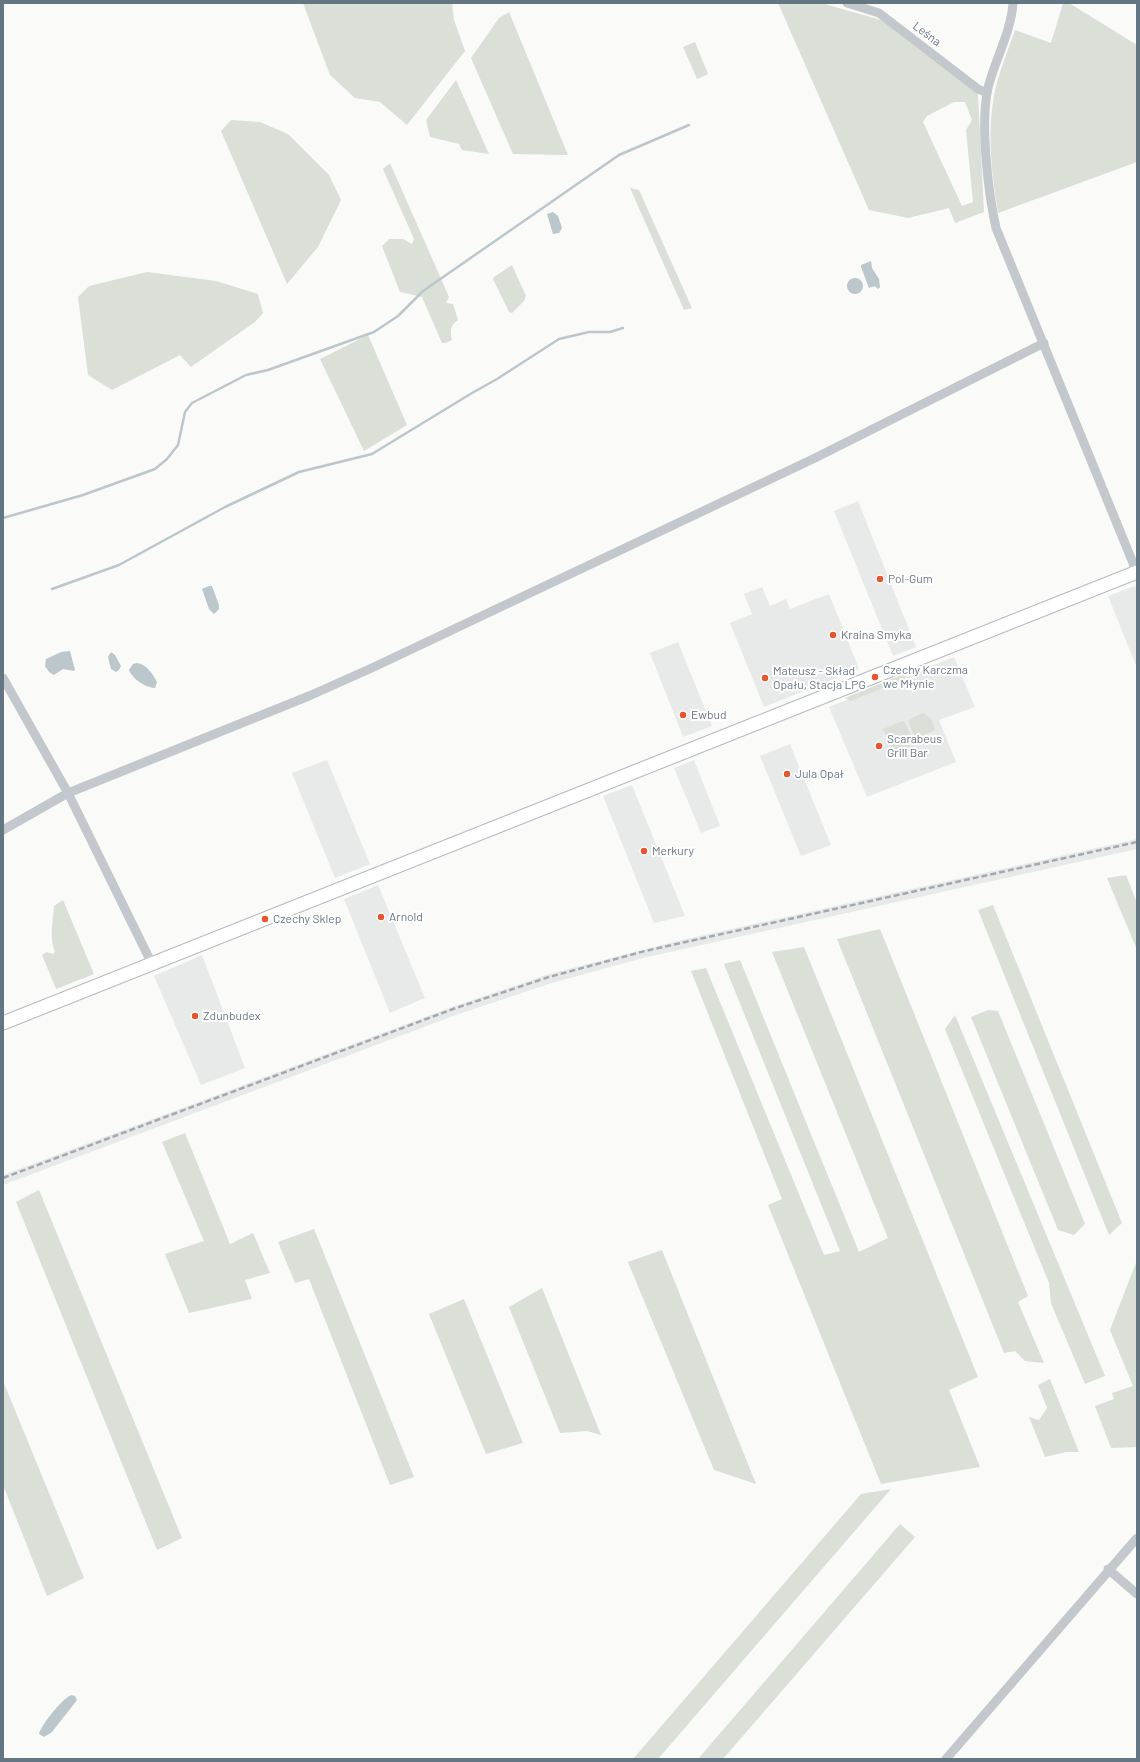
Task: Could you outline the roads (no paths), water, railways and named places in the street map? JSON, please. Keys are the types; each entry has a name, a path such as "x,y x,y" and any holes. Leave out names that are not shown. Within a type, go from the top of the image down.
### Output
{"main road":[{"path":"3,1023 1137,574"}],"street":[{"name":"Leśna","path":"847,3 879,13 978,89 987,93"},
{"path":"1013,3 1009,26 987,93 986,132 992,208 996,228 1137,574"},
{"path":"3,830 68,793 309,696 374,667 815,458 1044,343"},
{"path":"3,678 68,793 152,964"},
{"path":"946,1759 1108,1569 1137,1538"},
{"path":"1108,1569 1137,1594"}],"waterway":[{"path":"3,518 83,495 155,469 167,459 178,445 185,412 192,403 246,375 268,370 374,332 398,316 423,291 619,155 689,125"},
{"path":"52,589 119,565 225,507 299,472 372,454 497,379 559,339 589,332 610,332 623,328"}],"railway":[{"path":"3,1178 453,1009 549,977 645,951 1137,842"}],"place":[{"name":"Pol-Gum","path":"880,579"},
{"name":"Kraina Smyka","path":"833,635"},
{"name":"Czechy Karczma we Młynie","path":"875,677"},
{"name":"Mateusz - Skład Opału, Stacja LPG","path":"765,678"},
{"name":"Ewbud","path":"683,715"},
{"name":"Scarabeus Grill Bar","path":"879,746"},
{"name":"Jula Opał","path":"787,774"},
{"name":"Merkury","path":"644,851"},
{"name":"Arnold","path":"381,917"},
{"name":"Czechy Sklep","path":"265,919"},
{"name":"Zdunbudex","path":"195,1016"}]}
